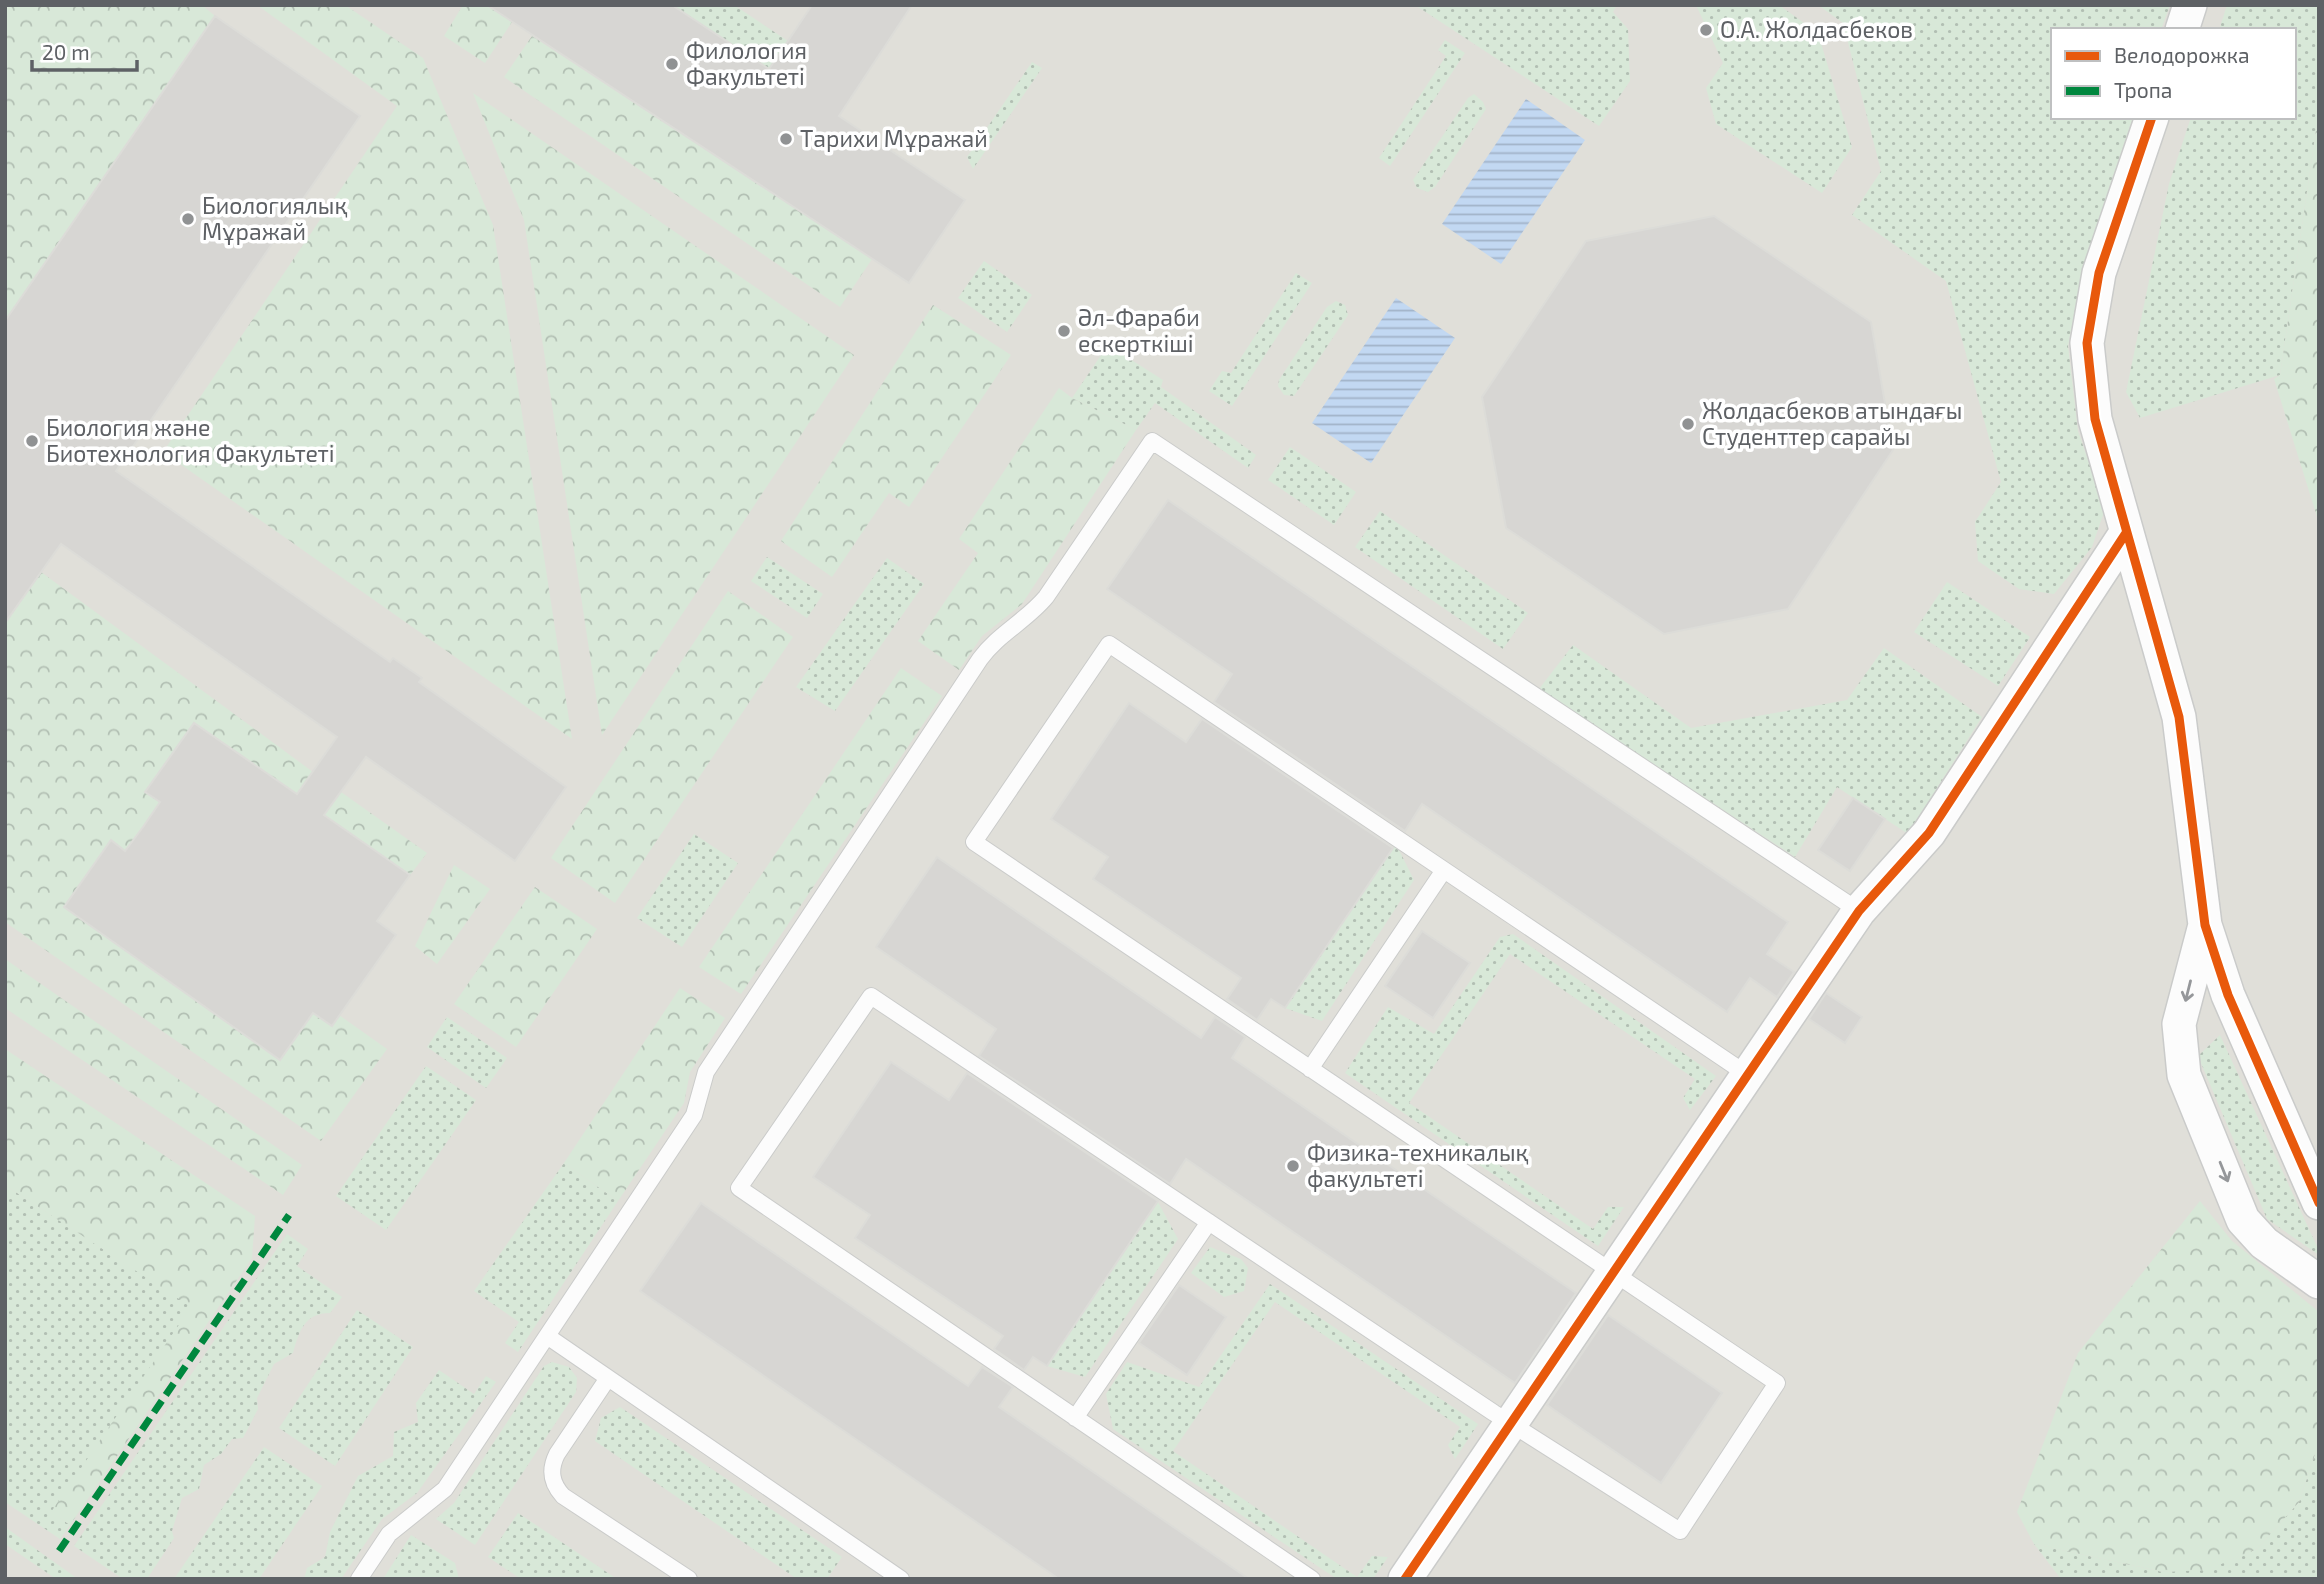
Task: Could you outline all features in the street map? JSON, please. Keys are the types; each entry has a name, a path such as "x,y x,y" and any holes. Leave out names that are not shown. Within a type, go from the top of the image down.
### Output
{"street":[{"path":"2183,28 2190,5"},
{"path":"2151,119 2099,273 2087,343 2095,419 2179,717 2205,925 2228,995 2319,1203"},
{"path":"1405,1579 1859,911 1929,833 2126,533"},
{"path":"2205,925 2179,1024 2184,1075 2244,1220 2264,1243 2319,1282"}],"lane":[{"path":"359,1579 388,1534 445,1489 694,1115 706,1072 973,669 991,644 1032,614 1046,597 1152,441 1859,911"},
{"path":"1312,1579 739,1188 872,996 1511,1423 1680,1531 1777,1383 974,842 1109,644 1748,1075"},
{"path":"1310,1069 1444,870"},
{"path":"1075,1418 1209,1222"},
{"path":"547,1336 901,1579"},
{"path":"608,1378 557,1454 552,1465 554,1484 563,1496 689,1579"}],"shaded area":[{"path":"5,5 2319,5 2319,1579 5,1579"}],"green space":[{"path":"5,5 202,5 215,16 5,321"},
{"path":"257,5 345,5 423,58 493,225 572,739 163,452 397,106"},
{"path":"463,5 487,5 512,22 485,63 444,36"},
{"path":"672,5 734,5 788,41 769,69"},
{"path":"1415,5 1617,5 1613,12 1628,29 1630,81 1599,126"},
{"path":"1696,5 1779,5 1818,33 1852,147 1822,193 1716,124 1706,88 1723,63"},
{"path":"1818,5 2170,5 2162,28 2051,28 2051,119 2132,119 2083,267 2068,346 2078,431 2105,509 2092,547 2054,594 2019,589 1978,561 1975,522 2001,482 1946,281 1852,215 1881,171 1843,23"},
{"path":"2227,5 2319,5 2319,110 2280,375 2140,418 2126,392 2169,184 2190,119 2296,119 2296,28 2220,28"},
{"path":"532,36 872,259 840,307 504,77"},
{"path":"1445,40 1465,53 1390,166 1379,158 1446,56 1438,50"},
{"path":"1032,62 1042,68 973,169 967,157"},
{"path":"473,93 854,355 602,735 524,220"},
{"path":"1474,94 1486,109 1435,187 1428,192 1417,188 1413,180 1468,98"},
{"path":"2319,110 2319,523 2274,379 2280,375"},
{"path":"984,261 1032,295 1007,332 958,298"},
{"path":"1296,273 1312,283 1232,406 1209,391 1222,371 1231,373"},
{"path":"1336,301 1345,305 1348,315 1294,396 1284,395 1278,386 1279,380 1327,307"},
{"path":"933,305 1011,355 909,507 889,493 832,577 781,541"},
{"path":"1108,345 1163,380 1161,387 1256,455 1248,468 1155,403 1136,430 1072,398"},
{"path":"1059,388 1072,398 1136,430 1022,604 982,636 959,670 918,641 978,553 959,539"},
{"path":"1290,447 1356,492 1334,525 1268,480"},
{"path":"1380,511 1528,613 1503,649 1355,547"},
{"path":"767,557 823,594 807,618 751,581"},
{"path":"887,558 924,584 835,711 796,687"},
{"path":"41,572 313,772 297,794 194,723 146,791 160,802 125,851 111,841 64,907 279,1060 313,1013 331,1026 339,1015 387,1049 321,1141 5,922 5,623"},
{"path":"1947,582 2030,637 1998,686 1914,632"},
{"path":"728,591 793,637 615,903 551,858"},
{"path":"1573,645 1691,728 1847,700 1884,648 1982,717 1908,834 1837,787 1795,857 1539,689"},
{"path":"901,668 942,696 741,994 699,967"},
{"path":"341,792 427,853 410,875 324,815"},
{"path":"694,834 738,863 682,947 637,918"},
{"path":"1396,844 1414,880 1322,1021 1285,1008"},
{"path":"454,865 490,889 437,964 415,946"},
{"path":"535,887 597,929 516,1047 454,1004"},
{"path":"1513,934 1716,1076 1690,1110 1683,1098 1695,1079 1510,954 1409,1103 1593,1229 1608,1207 1624,1207 1598,1246 1345,1073 1388,1007 1434,1034 1500,937"},
{"path":"5,959 302,1165 283,1195 5,1008"},
{"path":"680,988 725,1018 690,1072 684,1103 618,1201 564,1163"},
{"path":"447,1017 507,1058 486,1088 427,1047"},
{"path":"2220,1035 2319,1255 2267,1219 2198,1056"},
{"path":"5,1049 255,1216 252,1258 70,1525 51,1512 191,1307 5,1185"},
{"path":"426,1066 476,1100 386,1230 336,1196"},
{"path":"564,1163 618,1201 518,1352 505,1343 519,1322 474,1291"},
{"path":"5,1185 192,1307 52,1512 70,1525 60,1539 5,1502"},
{"path":"2200,1201 2232,1241 2319,1312 2319,1442 2299,1502 2257,1549 2207,1570 2163,1572 2034,1544 2017,1512 2078,1353"},
{"path":"1158,1202 1178,1239 1085,1377 1047,1366"},
{"path":"287,1234 308,1249 297,1266 342,1297 330,1313 308,1320 300,1331 293,1353 274,1364 257,1398 258,1409 243,1438 232,1439 221,1454 204,1465 199,1489 182,1498 172,1531 174,1538 147,1579 123,1579 74,1546"},
{"path":"1210,1247 1241,1259 1248,1268 1244,1291 1224,1297 1191,1273"},
{"path":"1270,1284 1478,1424 1455,1459 1448,1445 1460,1427 1275,1302 1173,1451 1357,1577 1372,1556 1388,1557 1373,1579 1337,1579 1113,1429 1106,1394 1127,1362 1199,1387"},
{"path":"357,1310 413,1347 335,1466 279,1428"},
{"path":"552,1362 569,1367 577,1378 576,1392 475,1545 436,1519 454,1503 544,1366"},
{"path":"439,1370 474,1394 486,1376 496,1382 417,1493 382,1519 341,1579 304,1579 307,1568 325,1557 330,1532 358,1476 393,1456 394,1432 418,1422 416,1403"},
{"path":"620,1407 842,1557 827,1579 797,1579 595,1441 601,1418"},
{"path":"2319,1442 2319,1579 2061,1579 2034,1544 2163,1572 2207,1569 2257,1549 2299,1502"},
{"path":"264,1447 322,1486 259,1579 174,1579"},
{"path":"518,1513 617,1579 521,1579 488,1557"},
{"path":"5,1527 78,1579 56,1579 5,1544"},
{"path":"411,1535 455,1563 459,1579 383,1579"}],"water":[{"path":"1526,99 1585,140 1501,264 1442,224"},
{"path":"1396,298 1455,338 1371,463 1312,423"}],"building":[{"path":"487,5 672,5 769,69 812,5 912,5 839,116 965,200 909,283"},
{"name":"Биология және Биотехнология Факультеті","path":"215,16 360,116 116,471 390,662 393,658 422,678 419,682 566,787 515,861 366,757 324,815 410,875 377,921 396,935 332,1026 313,1013 280,1060 64,907 111,840 125,851 143,827 160,802 145,792 194,723 297,794 337,737 61,544 5,623 5,321"},
{"name":"Жолдасбеков атындағы Студенттер сарайы","path":"1714,216 1871,322 1893,450 1788,609 1664,634 1506,528 1482,397 1586,241"},
{"path":"1168,500 1788,922 1767,954 1794,972 1777,997 1750,978 1727,1012 1422,804 1405,831 1214,702 1232,674 1107,589"},
{"path":"1129,703 1186,742 1202,719 1393,848 1285,1008 1271,999 1257,1020 1227,999 1241,978 1093,879 1108,857 1051,819"},
{"path":"1853,798 1885,819 1850,871 1818,850"},
{"name":"Физика-техникалық факультеті","path":"937,857 1201,1038 1215,1017 1245,1037 1232,1058 1576,1293 1515,1383 1186,1159 1170,1184 979,1056 996,1029 876,947"},
{"path":"1422,931 1470,963 1433,1018 1385,986"},
{"path":"1826,993 1862,1017 1845,1043 1809,1019"},
{"path":"891,1062 949,1100 967,1073 1158,1201 1047,1366 1033,1357 1024,1370 994,1349 1003,1336 855,1238 870,1215 813,1177"},
{"path":"701,1203 968,1386 982,1367 1013,1387 999,1407 1249,1579 1059,1579 640,1291"},
{"path":"1179,1285 1226,1317 1187,1375 1139,1343"},
{"path":"1608,1315 1722,1393 1661,1483 1547,1405"}],"marked path":[{"path":"59,1551 289,1215"}],"cycle path":[{"path":"2151,119 2099,273 2087,343 2095,419 2179,717 2205,925 2228,995 2319,1203"},
{"path":"1405,1579 1859,911 1929,833 2126,533"}],"place":[{"name":"О.А. Жолдасбеков","path":"1706,30"},
{"name":"Филология Факультеті","path":"672,64"},
{"name":"Тарихи Мұражай","path":"786,139"},
{"name":"Биологиялық Мұражай","path":"188,219"},
{"name":"Әл-Фараби ескерткіші","path":"1064,331"},
{"name":"Жолдасбеков атындағы Студенттер сарайы","path":"1688,424"},
{"name":"Биология және Биотехнология Факультеті","path":"32,441"},
{"name":"Физика-техникалық факультеті","path":"1293,1166"}]}
